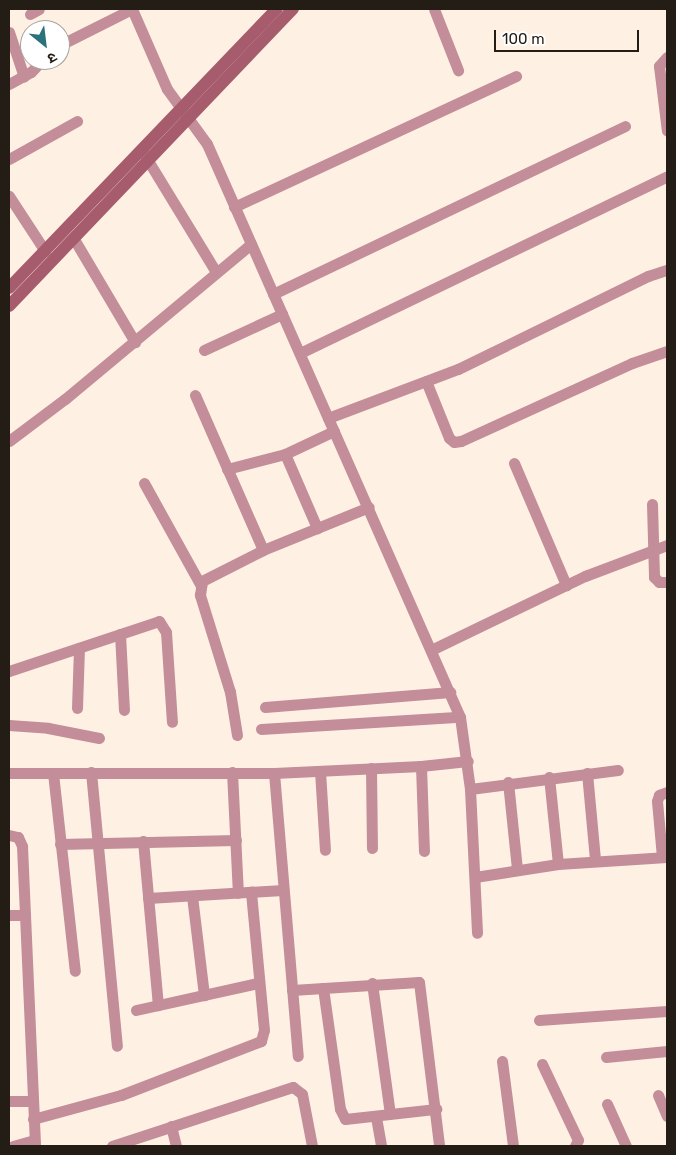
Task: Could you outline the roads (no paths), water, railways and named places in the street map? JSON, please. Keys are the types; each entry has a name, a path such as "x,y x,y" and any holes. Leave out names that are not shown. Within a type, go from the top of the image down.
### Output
{"main road":[{"path":"9,306 74,239 145,156 179,108 277,9"},
{"path":"9,288 145,156 189,118 293,9"}],"street":[{"path":"70,40 132,9 158,70 179,108 189,118 206,144 369,507 460,718 468,761 477,933"},
{"path":"434,9 458,70"},
{"path":"9,32 24,77"},
{"path":"667,57 659,66 666,108 667,131"},
{"path":"9,84 24,77 31,70"},
{"path":"234,207 516,76"},
{"path":"9,159 77,121"},
{"path":"273,294 625,126"},
{"path":"145,156 216,272"},
{"path":"300,354 667,176"},
{"path":"9,196 45,251"},
{"path":"74,239 135,342"},
{"path":"9,441 135,342 251,244"},
{"path":"328,418 489,355 648,276 667,270"},
{"path":"204,350 282,314"},
{"path":"426,381 449,438 454,442 461,441 632,363 667,351"},
{"path":"195,395 263,550"},
{"path":"227,469 285,454 334,431"},
{"path":"285,454 317,528"},
{"path":"514,464 566,585"},
{"path":"144,483 201,586"},
{"path":"652,504 656,580 667,582"},
{"path":"237,735 231,698 200,595 201,586 210,575 263,550 369,507"},
{"path":"431,650 566,585 667,545"},
{"path":"9,671 155,622 166,627 172,722"},
{"path":"120,634 124,710"},
{"path":"77,708 79,648"},
{"path":"266,707 450,692"},
{"path":"261,729 460,718"},
{"path":"9,725 48,728 99,738"},
{"path":"9,773 320,771 421,766 468,761"},
{"path":"421,766 424,851"},
{"path":"371,768 372,848"},
{"path":"470,789 508,782 618,770"},
{"path":"320,771 325,850"},
{"path":"91,772 117,1046"},
{"path":"232,772 238,893"},
{"path":"274,772 298,1056"},
{"path":"52,773 75,971"},
{"path":"587,773 595,860"},
{"path":"549,778 558,864"},
{"path":"508,782 517,869"},
{"path":"475,877 517,869 595,860 664,857 657,801 659,795 667,792"},
{"path":"9,835 18,837 22,846 35,1143 13,1146"},
{"path":"60,844 236,840"},
{"path":"143,841 158,1005"},
{"path":"148,898 283,890"},
{"path":"33,1119 121,1095 261,1041 264,1030 258,983 251,892"},
{"path":"192,896 204,995"},
{"path":"9,915 25,915"},
{"path":"292,990 414,981 422,986 439,1146"},
{"path":"136,1010 258,983"},
{"path":"372,983 390,1114"},
{"path":"323,988 341,1114 350,1120 436,1109"},
{"path":"540,1020 667,1011"},
{"path":"606,1057 667,1051"},
{"path":"502,1061 512,1146"},
{"path":"542,1064 578,1140 575,1146"},
{"path":"120,1145 171,1126 298,1088 302,1094 312,1146"},
{"path":"658,1095 667,1116"},
{"path":"9,1101 32,1101"},
{"path":"606,1104 626,1146"},
{"path":"376,1116 381,1146"},
{"path":"171,1126 176,1146"}]}
